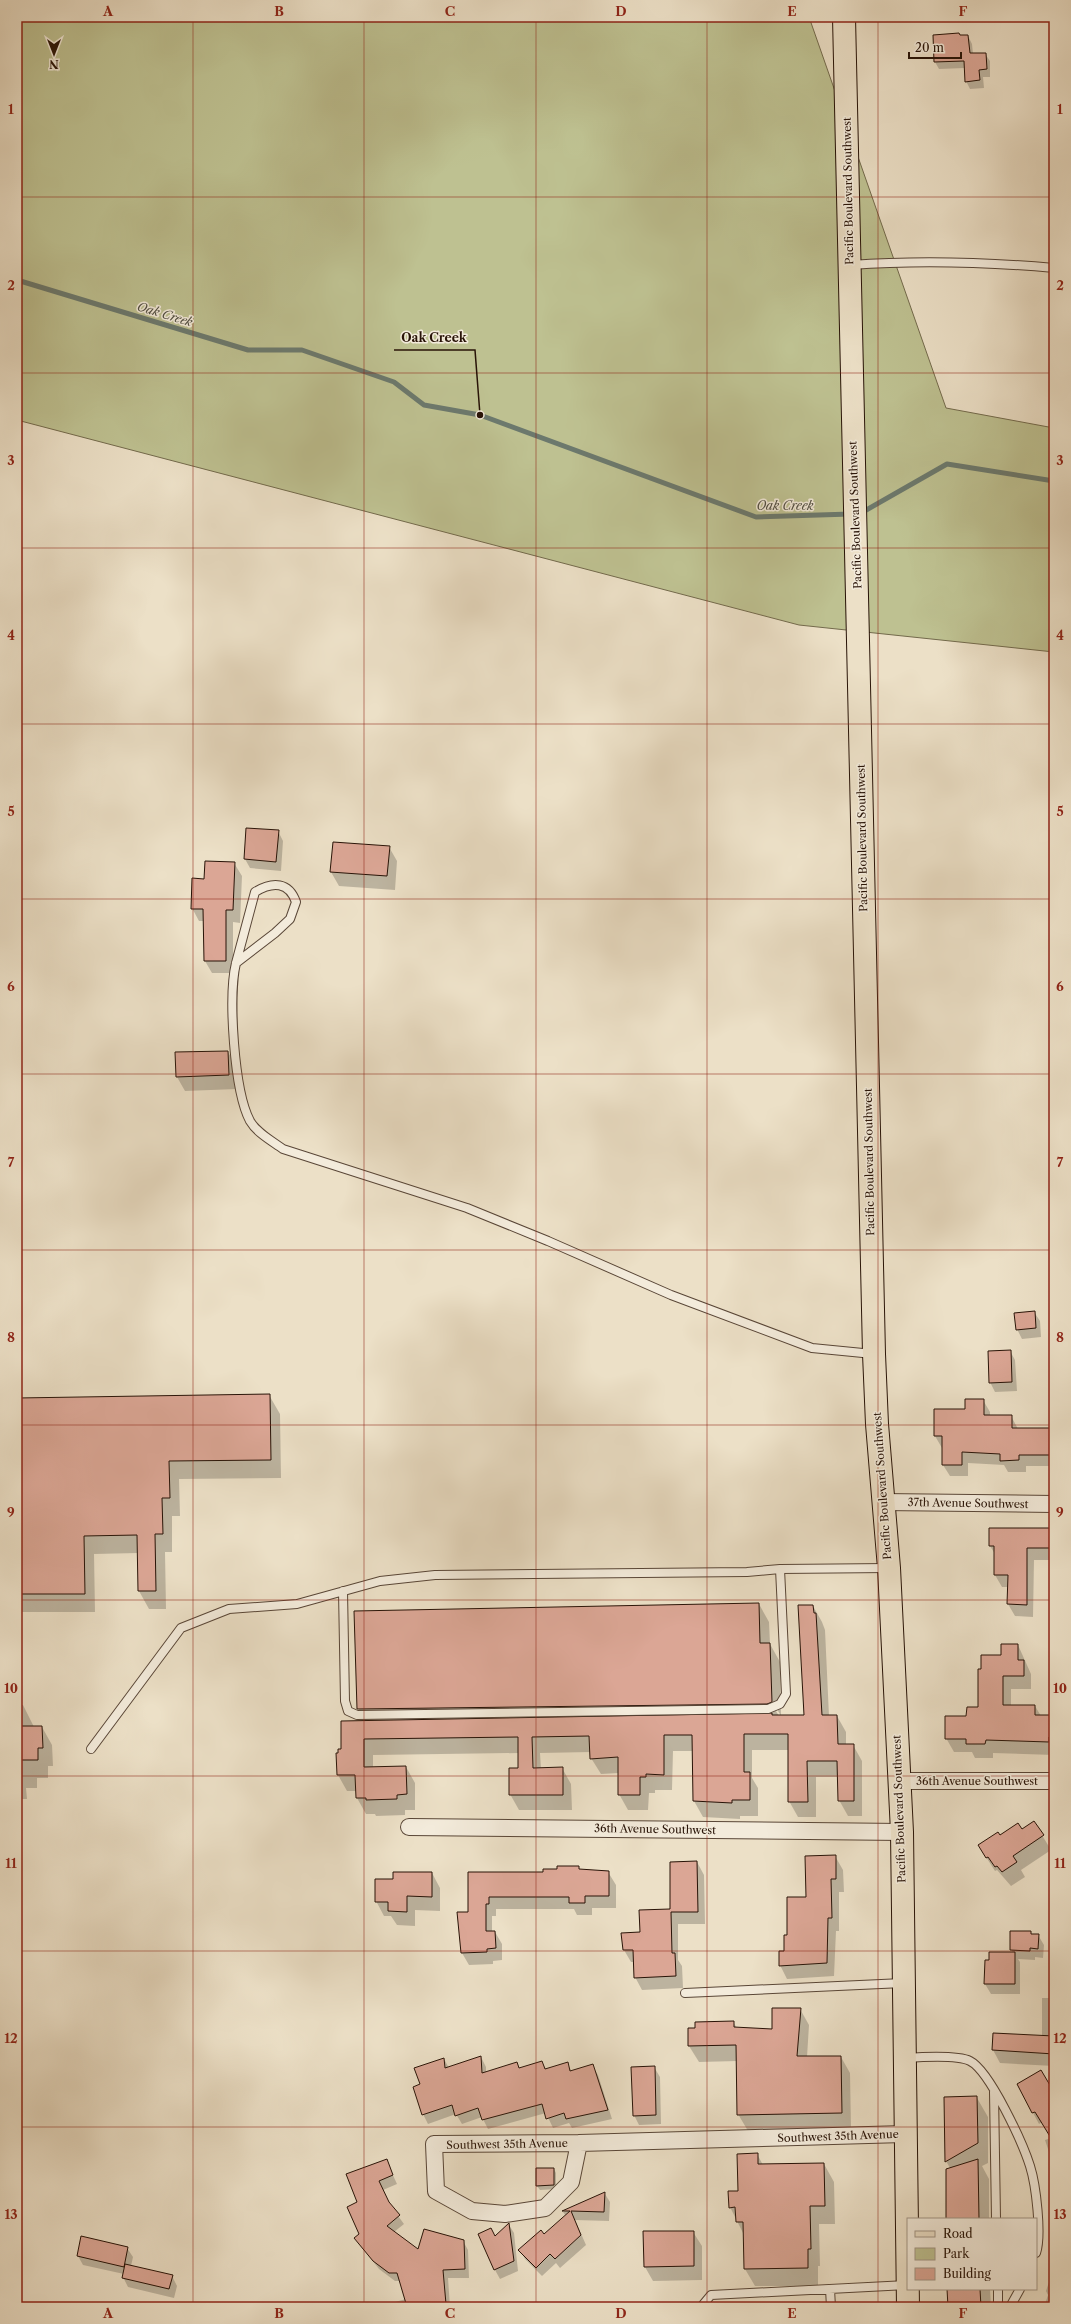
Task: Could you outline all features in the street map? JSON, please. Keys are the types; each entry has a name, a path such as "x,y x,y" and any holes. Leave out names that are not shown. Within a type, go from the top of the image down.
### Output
{"main road":[{"name":"Pacific Boulevard Southwest","path":"844,17 874,1354 882,1502 889,1568 902,1832 904,2134 907,2246"},
{"name":"Pacific Boulevard Southwest","path":"908,2290 908,2307"}],"street":[{"name":"37th Avenue Southwest","path":"882,1502 1054,1504"},
{"name":"36th Avenue Southwest","path":"899,1780 1054,1781"},
{"name":"36th Avenue Southwest","path":"409,1827 902,1832"},
{"name":"Southwest 35th Avenue","path":"579,2143 571,2182 545,2208 505,2214 472,2210 436,2191 434,2144 579,2143 904,2134"}],"lane":[{"path":"850,265 901,261 993,262 1054,268"},
{"path":"236,963 275,933 290,919 296,902 292,892 281,885 265,886 255,892 236,963 231,997 239,1084 244,1105 251,1122 265,1137 283,1149 468,1208 548,1240 671,1295 812,1348 874,1354"},
{"path":"91,1749 181,1628 229,1609 297,1604 380,1581 435,1575 747,1572 780,1569 889,1568"},
{"path":"343,1591 345,1701 348,1711 357,1715 768,1709 780,1704 786,1694 780,1569"},
{"path":"685,1993 903,1983"},
{"path":"904,2058 941,2057 970,2061 988,2078 1030,2165 1036,2192 1036,2218"},
{"path":"994,2090 996,2218"},
{"path":"701,2307 711,2295 907,2284"},
{"path":"830,2289 831,2307"},
{"path":"998,2290 998,2307"},
{"path":"1010,2307 1019,2290"}],"green space":[{"path":"17,17 809,17 946,408 1054,428 1054,652 799,625 17,420"}],"building":[{"path":"959,33 960,35 968,35 970,53 986,53 987,69 979,70 980,80 965,82 964,61 934,62 933,35"},
{"path":"246,828 279,830 276,862 244,859"},
{"path":"333,842 390,846 387,876 330,872"},
{"path":"205,861 235,862 233,910 226,910 226,961 204,961 203,909 191,909 192,878 204,879"},
{"path":"228,1051 229,1075 176,1077 175,1052"},
{"path":"1035,1311 1036,1328 1016,1330 1014,1313"},
{"path":"1011,1350 1012,1382 989,1383 988,1351"},
{"path":"270,1394 271,1460 169,1461 170,1498 162,1498 163,1534 155,1534 156,1591 138,1591 137,1535 84,1536 85,1594 17,1594 17,1398"},
{"path":"965,1399 984,1399 984,1415 1012,1415 1012,1428 1054,1428 1054,1455 1019,1455 1019,1460 1000,1461 1000,1454 962,1452 962,1465 942,1465 942,1436 934,1436 934,1409 965,1409"},
{"path":"989,1528 1054,1528 1054,1548 1027,1548 1027,1605 1007,1604 1008,1575 994,1575 994,1546 989,1546"},
{"path":"759,1603 760,1643 770,1643 772,1702 767,1704 357,1709 354,1611"},
{"path":"798,1605 813,1605 814,1613 816,1613 822,1715 837,1715 838,1744 854,1744 854,1801 838,1801 837,1761 807,1761 808,1802 788,1802 788,1734 744,1734 744,1772 750,1772 750,1800 732,1800 732,1803 693,1801 692,1735 664,1735 664,1775 646,1774 646,1777 640,1777 640,1795 618,1795 618,1757 590,1759 589,1736 532,1737 533,1768 563,1767 563,1795 509,1795 509,1768 518,1768 518,1737 364,1739 364,1767 406,1766 407,1794 397,1795 397,1799 366,1800 366,1798 356,1798 355,1775 337,1775 336,1753 338,1753 338,1749 341,1749 341,1721 772,1713 772,1715 804,1715"},
{"path":"1001,1644 1018,1644 1018,1660 1024,1660 1024,1676 1003,1676 1003,1705 1035,1705 1035,1715 1054,1715 1054,1737 1049,1737 1049,1742 986,1740 985,1744 966,1744 966,1739 945,1739 945,1716 966,1716 967,1707 978,1707 978,1669 981,1669 981,1655 1001,1655"},
{"path":"17,1726 42,1726 43,1748 38,1748 38,1760 17,1760"},
{"path":"1034,1821 1044,1835 1013,1856 1017,1862 1002,1872 997,1866 995,1867 988,1857 986,1858 978,1845 998,1832 1000,1835 1018,1823 1022,1829"},
{"path":"836,1855 836,1879 831,1879 832,1918 828,1918 827,1963 779,1966 779,1951 784,1951 784,1935 787,1935 787,1897 806,1897 805,1856"},
{"path":"697,1861 698,1912 671,1912 672,1953 675,1953 676,1976 634,1978 633,1950 623,1950 621,1933 640,1932 639,1910 670,1909 670,1862"},
{"path":"557,1866 579,1866 579,1869 609,1871 609,1896 585,1896 585,1903 569,1903 569,1897 489,1897 489,1904 486,1904 486,1931 495,1931 496,1948 487,1949 487,1952 461,1953 457,1912 468,1912 468,1872 543,1872 543,1869 557,1869"},
{"path":"393,1872 432,1872 432,1897 407,1896 407,1912 388,1911 388,1902 375,1902 375,1879 393,1879"},
{"path":"1010,1931 1031,1931 1031,1934 1039,1934 1038,1949 1030,1948 1030,1951 1010,1950"},
{"path":"989,1952 1015,1952 1015,1984 984,1984 985,1960 989,1960"},
{"path":"772,2008 801,2008 797,2056 841,2056 842,2113 737,2115 736,2045 688,2046 688,2028 695,2028 695,2022 734,2021 734,2027 772,2029"},
{"path":"993,2033 1054,2036 1054,2054 992,2050"},
{"path":"481,2056 482,2073 517,2062 519,2068 542,2061 545,2069 568,2062 570,2071 593,2064 608,2110 566,2119 564,2113 546,2119 542,2104 482,2120 478,2108 455,2116 452,2105 422,2115 413,2087 420,2084 414,2068 444,2058 445,2068"},
{"path":"655,2066 656,2115 633,2116 631,2067"},
{"path":"1041,2070 1054,2092 1054,2143 1035,2112 1032,2113 1017,2084"},
{"path":"977,2096 978,2143 945,2162 944,2097"},
{"path":"758,2153 758,2164 824,2163 825,2206 810,2206 811,2249 808,2249 808,2268 744,2269 743,2222 736,2222 735,2207 729,2208 728,2191 738,2191 737,2154"},
{"path":"387,2159 393,2175 379,2181 389,2202 400,2215 387,2226 418,2249 424,2229 464,2240 465,2269 443,2270 446,2304 407,2307 397,2273 389,2273 373,2261 354,2238 359,2234 347,2207 357,2202 346,2174"},
{"path":"978,2159 979,2218 946,2218 946,2169"},
{"path":"536,2168 554,2168 554,2185 536,2186"},
{"path":"605,2192 604,2212 571,2211 581,2235 555,2259 550,2254 536,2268 518,2250 541,2230 544,2234 570,2211 562,2211"},
{"path":"509,2223 514,2261 494,2270 478,2234 491,2228 495,2236"},
{"path":"643,2231 694,2231 694,2266 644,2267"},
{"path":"81,2236 128,2247 124,2267 77,2256"},
{"path":"125,2264 173,2275 169,2289 122,2278"},
{"path":"947,2290 980,2290 981,2307 948,2307"}],"waterway":[{"name":"Oak Creek","path":"17,280 248,350 302,350 394,382 424,405 480,415 756,517 851,514"},
{"name":"Oak Creek","path":"861,513 947,464 1054,481"}],"place":[{"name":"Oak Creek","path":"480,415"}]}
